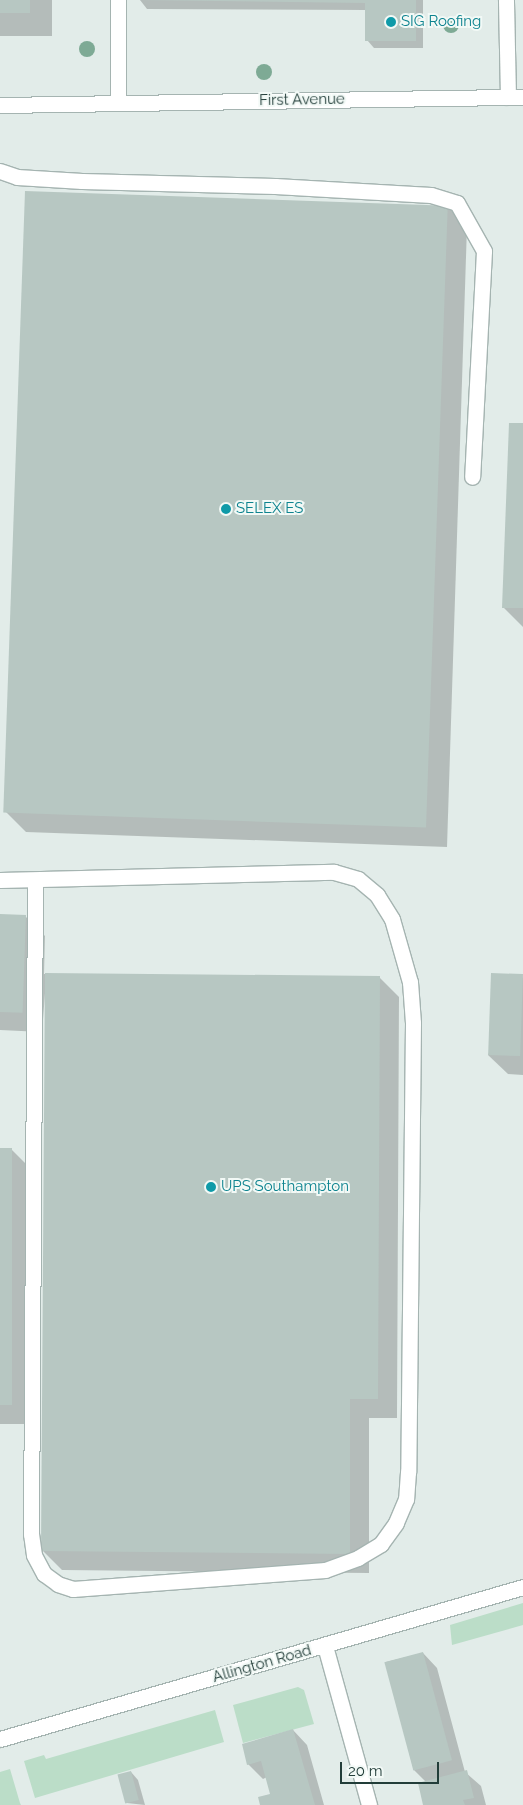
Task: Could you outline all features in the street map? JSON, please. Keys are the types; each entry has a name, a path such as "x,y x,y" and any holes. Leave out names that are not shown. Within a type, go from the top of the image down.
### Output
{"street":[{"path":"118,0 118,103"},
{"name":"First Avenue","path":"0,105 515,97 506,0"},
{"path":"0,171 17,176 82,181 275,186 431,196 457,203 484,251 472,477"},
{"path":"0,880 334,872 358,879 377,895 392,919 410,982 413,1023 408,1472 406,1499 396,1523 380,1544 358,1558 325,1570 73,1589 58,1584 44,1574 34,1555 31,1534 35,880"},
{"name":"Allington Road","path":"0,1739 523,1587"},
{"path":"325,1646 369,1805"}],"green space":[{"path":"523,1603 523,1625 452,1645 450,1625"},
{"path":"298,1687 304,1690 314,1724 243,1743 233,1705"},
{"path":"215,1710 224,1742 35,1798 24,1761 44,1755 46,1759"},
{"path":"10,1769 21,1805 0,1805 0,1772"}],"building":[{"path":"0,0 30,0 30,13 0,13"},
{"name":"SIG Roofing","path":"138,0 416,0 416,41 365,41 365,3"},
{"name":"SELEX ES","path":"25,191 448,206 426,827 3,813"},
{"path":"509,423 523,423 523,608 502,608"},
{"path":"0,914 26,915 23,1013 0,1012"},
{"name":"UPS Southampton","path":"45,973 380,976 378,1399 350,1399 350,1554 41,1551"},
{"path":"491,973 523,974 520,1056 488,1055"},
{"path":"0,1148 12,1148 12,1405 0,1405"},
{"path":"423,1652 452,1760 413,1771 384,1662"},
{"path":"293,1729 315,1805 260,1805 258,1797 270,1794 261,1761 247,1765 242,1744"},
{"path":"467,1770 474,1798 463,1800 465,1805 423,1805 418,1783"},
{"path":"131,1771 139,1800 125,1804 117,1775"}],"place":[{"name":"SIG Roofing","path":"391,22"},
{"name":"SELEX ES","path":"226,509"},
{"name":"UPS Southampton","path":"211,1187"}]}
